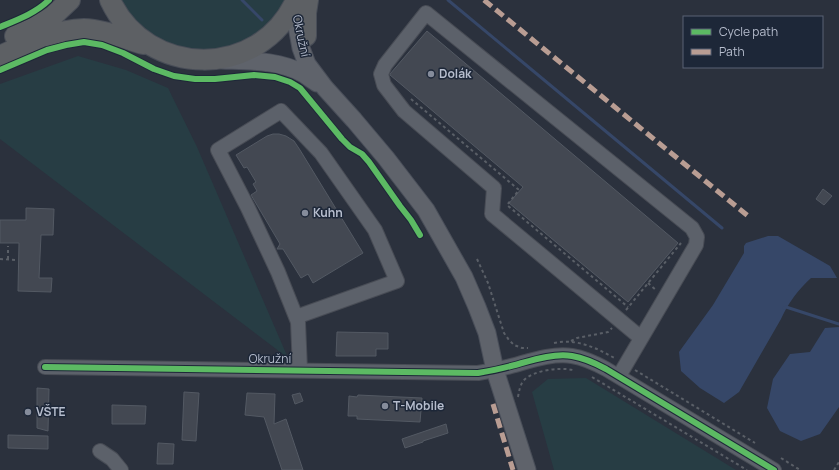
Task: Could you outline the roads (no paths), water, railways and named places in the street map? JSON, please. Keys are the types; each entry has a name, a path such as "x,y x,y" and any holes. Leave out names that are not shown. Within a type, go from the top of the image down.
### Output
{"highway":[{"path":"0,43 33,28 53,16 70,0"},
{"path":"110,0 124,24 152,47"},
{"path":"0,56 33,41 60,33 85,29 105,32 184,58 200,60 233,56 264,40 281,24 299,1 306,13 306,36"}],"main road":[{"name":"Okružní","path":"299,1 301,48 307,64 325,88 386,158 426,210 464,277 486,333 527,470"},
{"path":"306,36 314,62 354,120"},
{"name":"Okružní","path":"216,59 264,62 291,68 304,74 325,88"}],"street":[{"path":"619,376 696,245 697,237 692,228 426,13 385,65 381,74 384,85 404,111 494,188 492,214 641,338"},
{"path":"296,316 397,281 375,230 321,152 281,111 218,150 248,208 278,272 296,316 298,322 300,370"},
{"path":"496,370 550,356 571,356 588,360 619,376 774,470"},
{"name":"Okružní","path":"45,368 478,373 496,370"},
{"path":"100,451 112,459 121,470"}],"water":[{"path":"768,236 778,236 830,266 837,278 811,278 802,287 787,308 739,392 724,403 700,388 681,371 679,352 713,305 744,253 744,246 746,243"},
{"path":"839,327 839,407 820,434 801,441 780,431 767,408 773,379 790,354 810,352 825,328"}],"waterway":[{"path":"242,0 262,20"},
{"path":"448,0 722,228"},
{"path":"784,308 786,307 839,324"}],"place":[{"name":"Dolák","path":"431,74"},
{"name":"Kuhn","path":"305,213"},
{"name":"T-Mobile","path":"385,406"},
{"name":"VŠTE","path":"28,412"}]}
